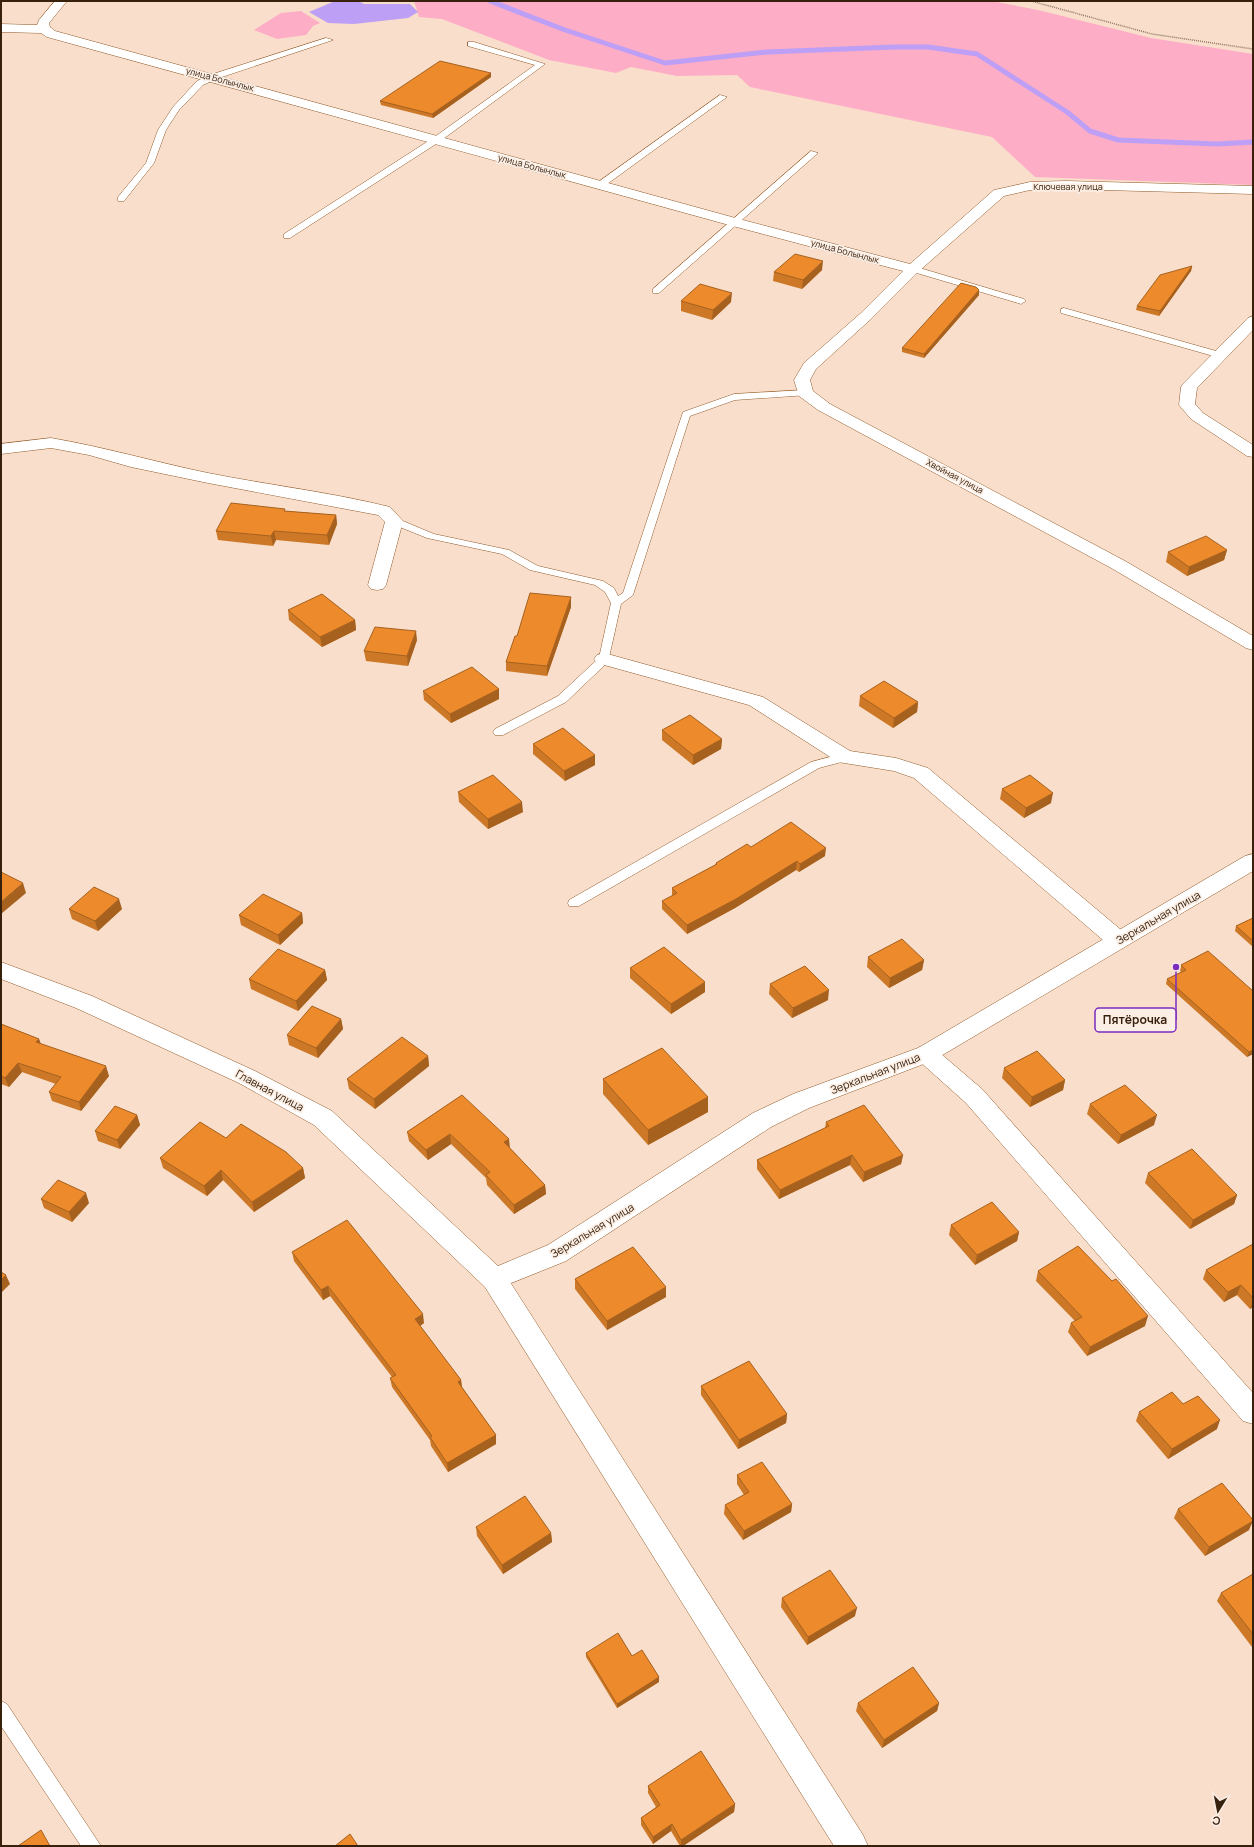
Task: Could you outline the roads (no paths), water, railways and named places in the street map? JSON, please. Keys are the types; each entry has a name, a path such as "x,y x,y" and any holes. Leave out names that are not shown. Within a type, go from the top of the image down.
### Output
{"street":[{"path":"1,28 44,29 43,23 61,1"},
{"name":"улица Болынлык","path":"44,29 51,34 213,77 734,222 913,269"},
{"name":"Ключевая улица","path":"913,269 999,193 1022,188 1066,185 1253,190"},
{"path":"805,393 802,380 810,366 866,316 913,269"},
{"path":"1253,321 1190,387 1187,405 1198,416 1253,452"},
{"name":"Хвойная улица","path":"805,393 824,407 1119,565 1253,644"},
{"path":"1,449 51,443 91,450 131,462 208,478 384,511 394,521 377,585"},
{"path":"604,659 756,701 846,757 896,765 921,773 1118,940"},
{"name":"Зеркальная улица","path":"494,1279 557,1253 762,1120 801,1101 867,1078 926,1054 1253,861"},
{"name":"Главная улица","path":"1,970 84,1002 247,1077 323,1118 494,1279 852,1846"},
{"path":"926,1054 974,1096 1253,1412"}],"lane":[{"path":"121,200 150,163 162,130 176,109 200,83 213,77 329,40"},
{"path":"287,236 436,140 541,64 471,44"},
{"path":"600,185 723,97"},
{"path":"656,291 814,153"},
{"name":"улица Болынлык","path":"913,269 1022,301"},
{"path":"1064,311 1220,355"},
{"path":"616,603 628,595 686,414 734,398 805,393"},
{"path":"394,521 431,536 506,552 534,568 599,583 610,590 616,603 604,659 562,699 499,732"},
{"path":"574,903 814,765 846,757"},
{"path":"1,1710 92,1846"}],"waterway":[{"path":"490,1 565,30 665,63 767,52 894,47 928,47 977,54 1067,112 1090,131 1118,140 1217,144 1253,142"}],"place":[{"name":"Пятёрочка","path":"1176,967"}]}
